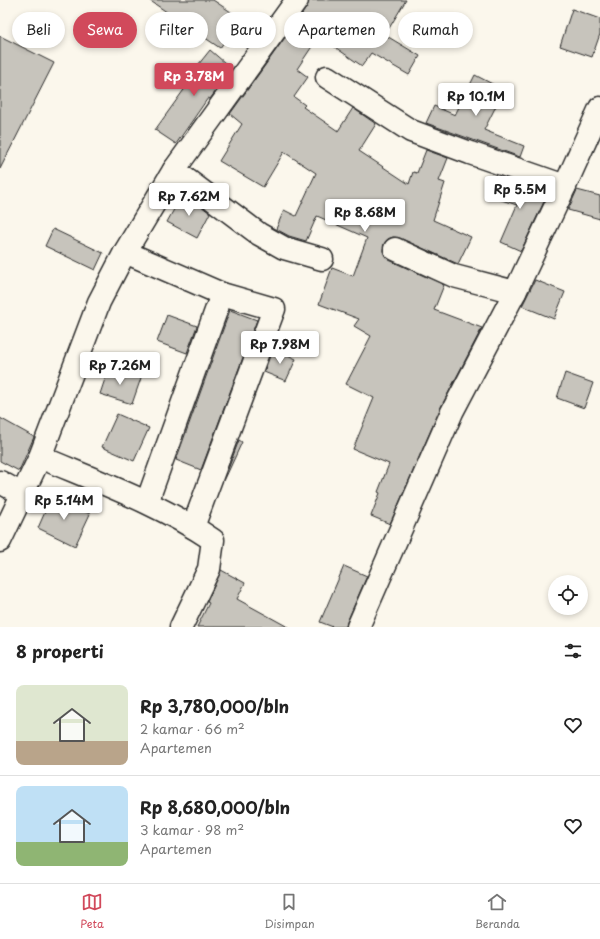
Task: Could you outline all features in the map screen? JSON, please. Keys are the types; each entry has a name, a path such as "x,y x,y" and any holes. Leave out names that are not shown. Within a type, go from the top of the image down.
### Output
{"street":[{"path":"0,541 40,457 99,302 126,252 174,170 297,0"},
{"path":"327,77 411,130 470,153 565,186"},
{"path":"358,627 452,412 515,292 600,108"},
{"path":"174,170 259,234 284,248 322,259"},
{"path":"395,249 454,276 515,292"},
{"path":"126,252 222,294 274,309 193,527"},
{"path":"147,502 222,294"},
{"path":"40,457 147,502 202,532 213,540 209,569 181,627"},
{"path":"0,482 22,494"}],"building":[{"path":"149,0 213,0 231,12 216,12 216,45 208,40 208,12 167,12"},
{"path":"309,0 406,0 390,27 390,12 303,12"},
{"path":"572,9 600,19 600,34 592,57 560,46"},
{"path":"0,36 12,42 12,48 24,48 54,63 0,169"},
{"path":"390,38 398,43 398,48 407,48 420,56 409,75 371,53 362,66 336,48 390,48"},
{"path":"284,39 284,48 311,48 297,69 308,77 294,97 305,105 303,107 338,131 353,108 376,124 359,151 409,184 413,172 417,173 426,150 448,158 439,181 445,183 433,220 471,237 458,264 400,238 393,237 388,239 384,244 383,251 389,260 444,285 434,310 482,328 441,407 390,524 371,516 380,493 378,492 389,464 353,449 374,398 346,384 371,336 354,326 359,319 319,304 332,268 353,276 367,238 317,216 306,241 289,236 276,229 284,210 296,216 316,173 284,152 263,187 219,161 242,124 230,114"},
{"path":"210,50 232,69 210,99 208,98 176,144 155,130 196,73 194,70"},
{"path":"475,75 504,90 484,130 524,146 520,157 426,123 434,106 455,115"},
{"path":"498,178 548,193 521,251 501,242 517,205 492,197"},
{"path":"577,190 600,196 600,219 568,210"},
{"path":"182,195 196,202 210,213 197,238 167,222"},
{"path":"53,229 103,253 95,270 45,246"},
{"path":"535,280 565,292 554,319 522,306"},
{"path":"230,310 257,320 201,470 176,460"},
{"path":"167,315 197,326 187,353 157,342"},
{"path":"273,348 296,359 286,381 264,372"},
{"path":"109,367 141,378 132,404 100,394"},
{"path":"565,373 593,383 584,408 557,398"},
{"path":"117,414 149,428 134,461 102,447"},
{"path":"0,418 34,437 19,471 0,461"},
{"path":"239,440 242,442 224,481 224,480"},
{"path":"52,496 90,514 75,546 38,528"},
{"path":"344,566 367,576 346,627 333,627 320,622"},
{"path":"221,570 245,583 237,599 288,627 197,627 209,603 207,602"}]}
